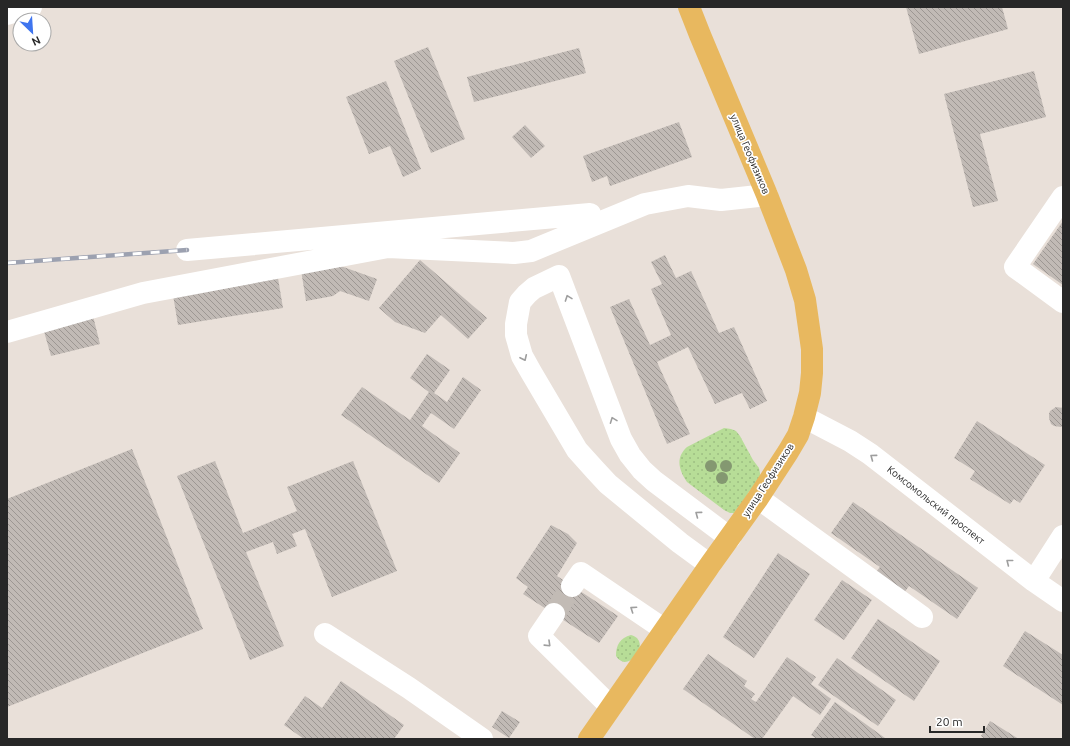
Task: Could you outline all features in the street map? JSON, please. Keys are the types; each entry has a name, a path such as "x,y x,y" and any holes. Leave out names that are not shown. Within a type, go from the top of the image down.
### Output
{"main road":[{"name":"улица Геофизиков","path":"589,739 758,498 788,452 798,435 810,393 812,349 805,300 796,270 767,195 689,7"}],"street":[{"path":"7,14 31,7"},
{"path":"7,332 143,293 388,247 514,253 531,251 645,204 688,196 721,200 767,195"},
{"path":"1063,196 1015,268 1063,302"},
{"path":"187,250 590,214"},
{"path":"710,565 680,543 608,484 577,450 522,356 516,336 516,324 520,302 534,288 559,276 621,439 630,455 642,470 654,481 730,538"},
{"name":"Комсомольский проспект","path":"804,417 850,441 870,454 1034,581 1063,601"},
{"path":"758,498 922,618"},
{"path":"1034,581 1063,536"},
{"path":"572,586 581,573 665,630"},
{"path":"554,614 539,636 611,707"},
{"path":"325,634 409,688 482,739"}],"green space":[{"path":"724,428 736,431 740,436 759,468 760,473 760,478 734,513 724,510 687,482 680,469 681,455 687,447"},
{"path":"631,635 639,641 639,651 633,659 624,662 619,660 616,656 617,648 621,640"}],"building":[{"path":"906,7 1002,7 1008,29 919,54"},
{"path":"428,47 465,139 431,153 394,61"},
{"path":"579,48 586,73 474,102 467,77"},
{"path":"1034,71 1046,117 980,134 998,201 973,207 944,94"},
{"path":"386,81 421,169 403,177 390,146 369,154 346,97"},
{"path":"679,122 692,157 610,186 607,176 592,182 583,156"},
{"path":"525,125 545,146 531,158 512,137"},
{"path":"1063,221 1063,285 1033,264"},
{"path":"665,255 676,278 691,271 719,333 734,327 767,401 750,409 742,393 715,404 688,347 657,362 690,434 667,444 610,307 629,299 650,345 671,335 651,289 662,284 651,262"},
{"path":"420,260 487,318 468,339 441,315 425,333 395,322 379,308"},
{"path":"335,264 377,279 369,301 340,291 333,296 306,301 301,270"},
{"path":"278,278 283,308 178,325 173,295"},
{"path":"93,316 100,344 51,356 43,328"},
{"path":"427,354 450,370 434,393 447,402 463,377 481,390 454,429 431,413 422,426 460,453 439,483 341,415 362,387 410,420 429,392 410,378"},
{"path":"1056,407 1063,408 1063,426 1061,427 1051,424 1049,418 1050,411"},
{"path":"977,421 1045,465 1020,503 1014,499 1010,504 970,479 975,471 954,458"},
{"path":"132,449 203,629 7,707 7,499"},
{"path":"215,461 243,533 297,511 287,487 353,461 397,571 332,597 305,529 292,534 297,546 277,554 273,542 246,552 284,646 250,660 177,476"},
{"path":"853,502 978,588 957,619 909,586 904,593 875,573 880,567 831,533"},
{"path":"551,525 568,534 577,543 557,576 618,616 599,643 523,594 528,587 516,578"},
{"path":"778,553 810,574 754,658 723,637"},
{"path":"842,580 872,600 844,640 814,620"},
{"path":"878,619 940,661 914,701 851,658"},
{"path":"1025,631 1063,655 1063,705 1003,666"},
{"path":"708,654 747,681 744,686 755,694 751,699 756,702 787,657 816,677 811,684 831,699 820,715 793,696 762,739 755,739 683,689"},
{"path":"837,658 896,700 878,726 818,685"},
{"path":"341,681 404,725 394,739 304,739 284,725 305,696 322,708"},
{"path":"835,702 885,739 817,739 811,735"},
{"path":"502,711 520,722 509,738 492,727"},
{"path":"990,721 1019,739 985,739 981,736"}],"tunnel":[{"path":"554,614 572,586"}],"railway":[{"path":"7,263 187,250"}]}
